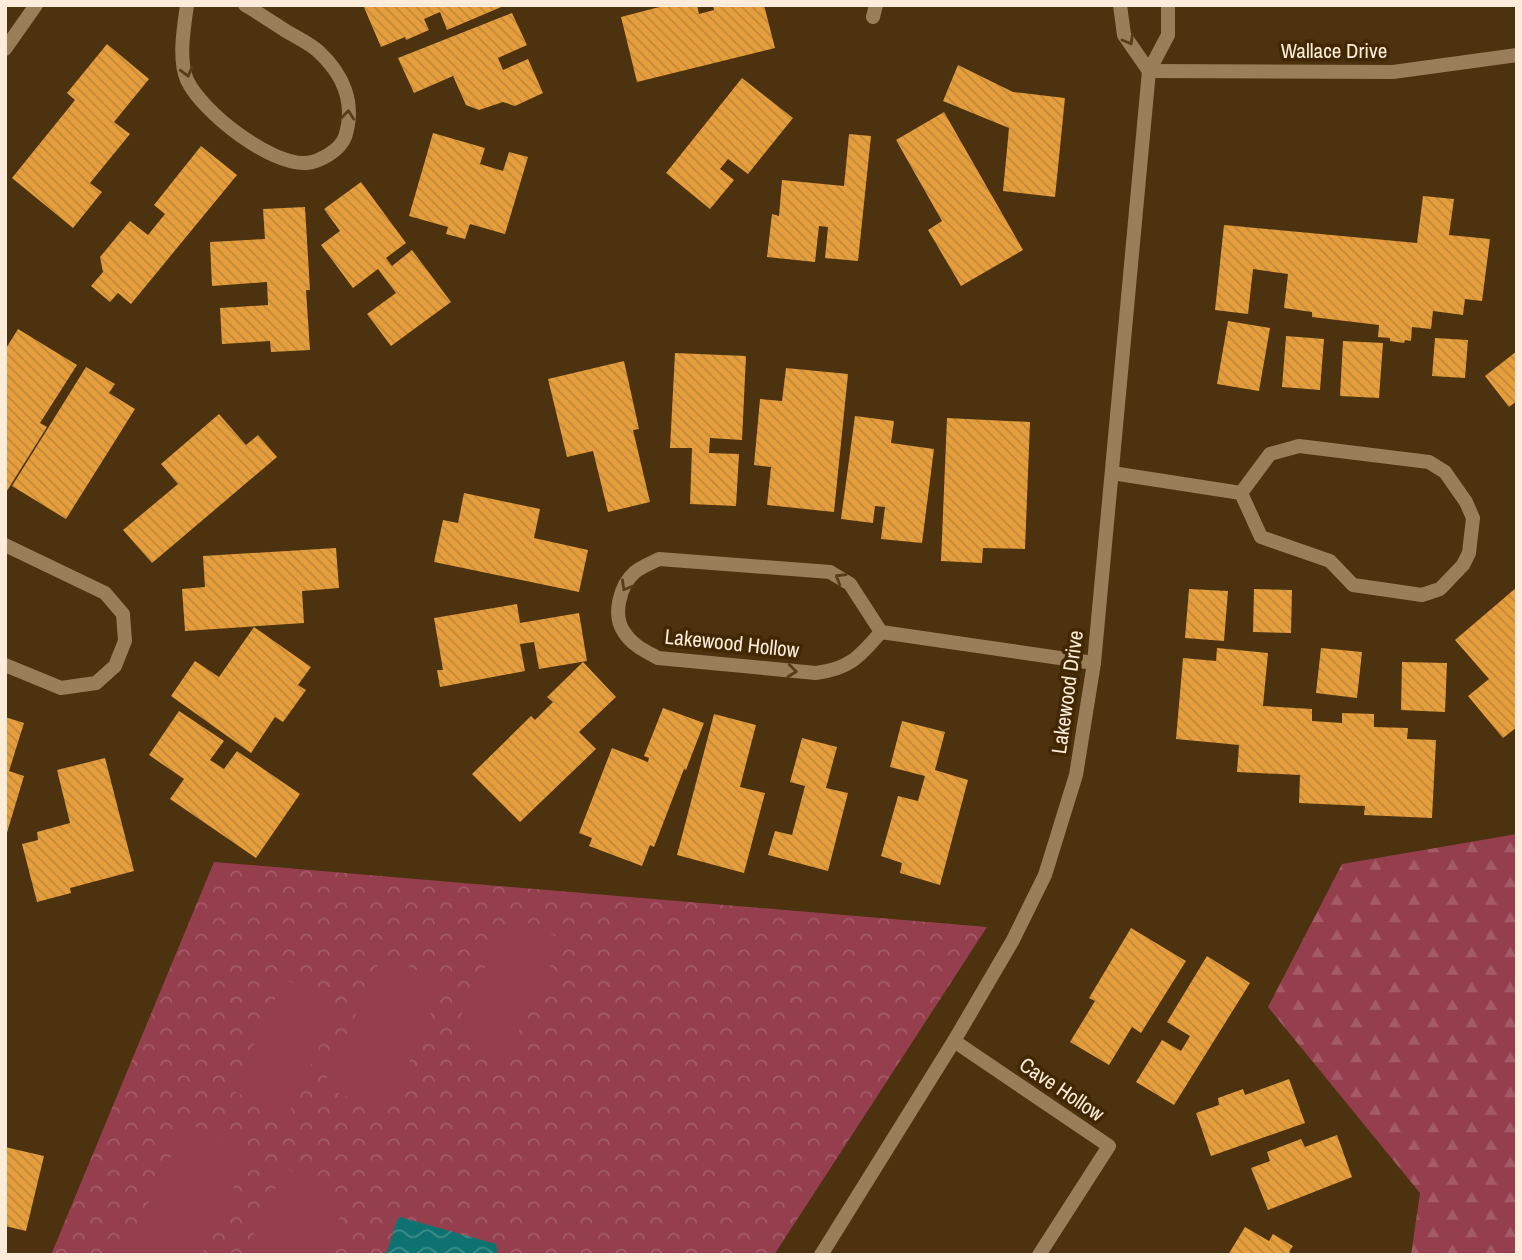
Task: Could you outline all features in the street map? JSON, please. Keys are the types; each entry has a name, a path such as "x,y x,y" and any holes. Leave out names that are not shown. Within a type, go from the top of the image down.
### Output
{"street":[{"path":"5,49 36,5"},
{"path":"187,5 182,49 187,79 207,108 239,136 286,160 308,163 330,155 344,140 350,108 340,76 316,50 245,5"},
{"path":"1119,5 1124,35 1149,71"},
{"name":"Lakewood Drive","path":"821,1255 954,1041 1013,940 1045,875 1076,775 1094,663 1149,71 1168,35 1168,5"},
{"name":"Wallace Drive","path":"1149,71 1393,72 1517,55"},
{"path":"1299,446 1429,462 1446,472 1466,502 1472,518 1469,553 1463,565 1440,589 1422,595 1353,584 1330,561 1261,537 1241,493 1270,454 1299,446"},
{"path":"1112,473 1241,493"},
{"path":"5,545 105,593 123,614 125,641 115,666 96,682 61,688 5,665"},
{"name":"Lakewood Hollow","path":"659,559 830,572 850,584 881,632 860,655 835,671 816,673 658,658 637,648 622,631 618,611 621,590 635,572 659,559"},
{"path":"881,632 1094,663"},
{"name":"Cave Hollow","path":"954,1041 1108,1146 1039,1255"}],"green space":[{"path":"1517,834 1517,1255 1411,1255 1420,1193 1268,1007 1342,864"},
{"path":"214,862 987,927 774,1255 51,1255"},
{"path":"511,914 563,940 504,1060 452,1034"},
{"path":"383,955 445,983 385,1114 323,1086"},
{"path":"284,979 339,1004 288,1116 233,1091"},
{"path":"187,1123 250,1153 202,1255 126,1255 124,1254"},
{"path":"285,1168 349,1198 322,1255 244,1255"}],"water":[{"path":"400,1217 496,1244 498,1255 386,1255"}],"building":[{"path":"363,5 506,5 447,30 440,12 424,19 429,30 381,47"},
{"path":"667,5 697,5 699,14 714,10 713,5 764,5 775,48 637,82 621,17"},
{"path":"512,13 527,45 498,58 503,70 528,59 543,93 515,106 503,102 479,110 466,105 453,76 414,93 398,58"},
{"path":"107,44 149,79 114,122 130,134 90,183 102,192 73,228 12,178 75,100 67,93"},
{"path":"958,65 1013,92 1065,98 1055,197 1003,191 1009,128 943,101"},
{"path":"742,78 793,118 748,174 728,159 720,169 734,180 710,209 666,173"},
{"path":"944,112 1023,250 961,286 928,230 942,221 896,140"},
{"path":"433,133 485,148 480,164 503,171 509,152 528,157 505,234 470,224 465,239 446,234 448,227 409,216"},
{"path":"849,134 871,136 858,261 825,258 828,227 819,226 815,262 767,257 772,214 779,216 782,180 844,186"},
{"path":"201,146 237,175 131,304 118,293 110,302 91,286 103,272 100,257 130,221 148,235 165,214 154,205"},
{"path":"361,182 406,243 386,258 392,266 412,250 451,302 391,346 367,314 396,293 378,269 353,288 321,245 340,231 324,209"},
{"path":"1423,196 1454,199 1449,235 1490,239 1482,301 1465,299 1463,315 1433,311 1431,329 1412,327 1411,341 1390,341 1390,338 1378,337 1379,325 1312,317 1312,312 1284,308 1288,274 1253,269 1248,314 1215,310 1224,225 1417,243"},
{"path":"305,207 310,350 271,352 270,341 222,344 220,308 268,305 267,282 212,286 210,242 265,239 263,209"},
{"path":"1228,321 1270,328 1259,391 1217,384"},
{"path":"18,329 77,365 40,423 47,427 5,494 5,350"},
{"path":"1286,336 1324,339 1320,390 1282,387"},
{"path":"1435,338 1468,340 1465,378 1432,376"},
{"path":"1343,341 1383,343 1379,398 1340,396"},
{"path":"1517,351 1517,401 1509,407 1485,376"},
{"path":"675,353 746,356 742,440 710,438 709,453 739,454 736,506 690,504 692,448 670,448"},
{"path":"624,361 639,429 633,430 650,502 608,512 593,451 567,457 548,379"},
{"path":"86,367 115,384 109,393 135,409 66,519 12,486"},
{"path":"786,368 848,374 834,512 767,505 771,467 754,465 760,399 782,401"},
{"path":"219,414 246,445 258,435 277,457 152,563 123,530 178,484 161,464"},
{"path":"855,416 894,421 891,443 934,449 922,543 881,539 885,507 875,506 873,523 841,519"},
{"path":"947,418 1030,422 1025,549 983,548 982,563 941,561"},
{"path":"464,493 540,509 534,538 588,550 579,592 434,562 443,520 458,523"},
{"path":"336,548 339,588 302,591 304,623 185,631 182,589 205,587 203,556"},
{"path":"1517,587 1517,727 1503,738 1468,696 1489,679 1455,640"},
{"path":"1189,589 1228,591 1224,641 1185,638"},
{"path":"1254,589 1292,590 1291,633 1253,632"},
{"path":"517,604 520,623 579,613 587,661 539,669 534,642 520,644 525,671 440,687 437,670 443,670 434,618"},
{"path":"254,627 311,667 298,685 306,690 283,722 275,717 251,753 171,696 195,661 219,677"},
{"path":"1217,648 1268,653 1263,706 1312,709 1312,721 1342,723 1342,713 1374,714 1374,727 1408,728 1407,739 1436,740 1432,818 1364,815 1365,806 1299,803 1300,775 1237,772 1239,745 1176,739 1183,658 1216,661"},
{"path":"1321,648 1362,652 1357,698 1316,693"},
{"path":"583,662 616,697 579,732 596,749 520,822 472,774 531,716 535,720 553,702 547,697"},
{"path":"1402,662 1447,663 1445,712 1401,710"},
{"path":"663,708 704,723 654,847 650,845 642,866 589,846 592,838 579,833 612,748 648,762 649,758 644,756"},
{"path":"179,711 224,741 210,760 224,769 237,751 300,794 256,858 170,799 184,779 149,755"},
{"path":"714,714 756,725 740,787 765,793 744,873 677,855"},
{"path":"5,717 24,723 9,771 24,776 6,836"},
{"path":"902,721 945,732 935,770 968,780 940,885 900,873 902,863 881,856 898,796 918,801 925,776 890,767"},
{"path":"802,738 837,747 826,788 848,793 828,871 768,855 775,831 792,835 805,786 790,782"},
{"path":"105,758 134,871 70,888 71,893 37,902 22,844 38,840 37,832 70,823 57,770"},
{"path":"1131,928 1186,961 1141,1033 1132,1027 1109,1065 1070,1042 1095,1001 1089,998"},
{"path":"1207,956 1250,983 1174,1105 1136,1082 1162,1040 1181,1051 1190,1036 1167,1022"},
{"path":"1289,1079 1305,1123 1211,1156 1196,1113 1219,1105 1218,1098 1243,1089 1245,1095"},
{"path":"1337,1135 1352,1177 1268,1210 1251,1168 1270,1161 1267,1152 1301,1139 1305,1147"},
{"path":"5,1147 44,1156 26,1231 5,1226"},
{"path":"1245,1227 1269,1241 1273,1234 1293,1246 1289,1252 1294,1255 1228,1255"}]}
